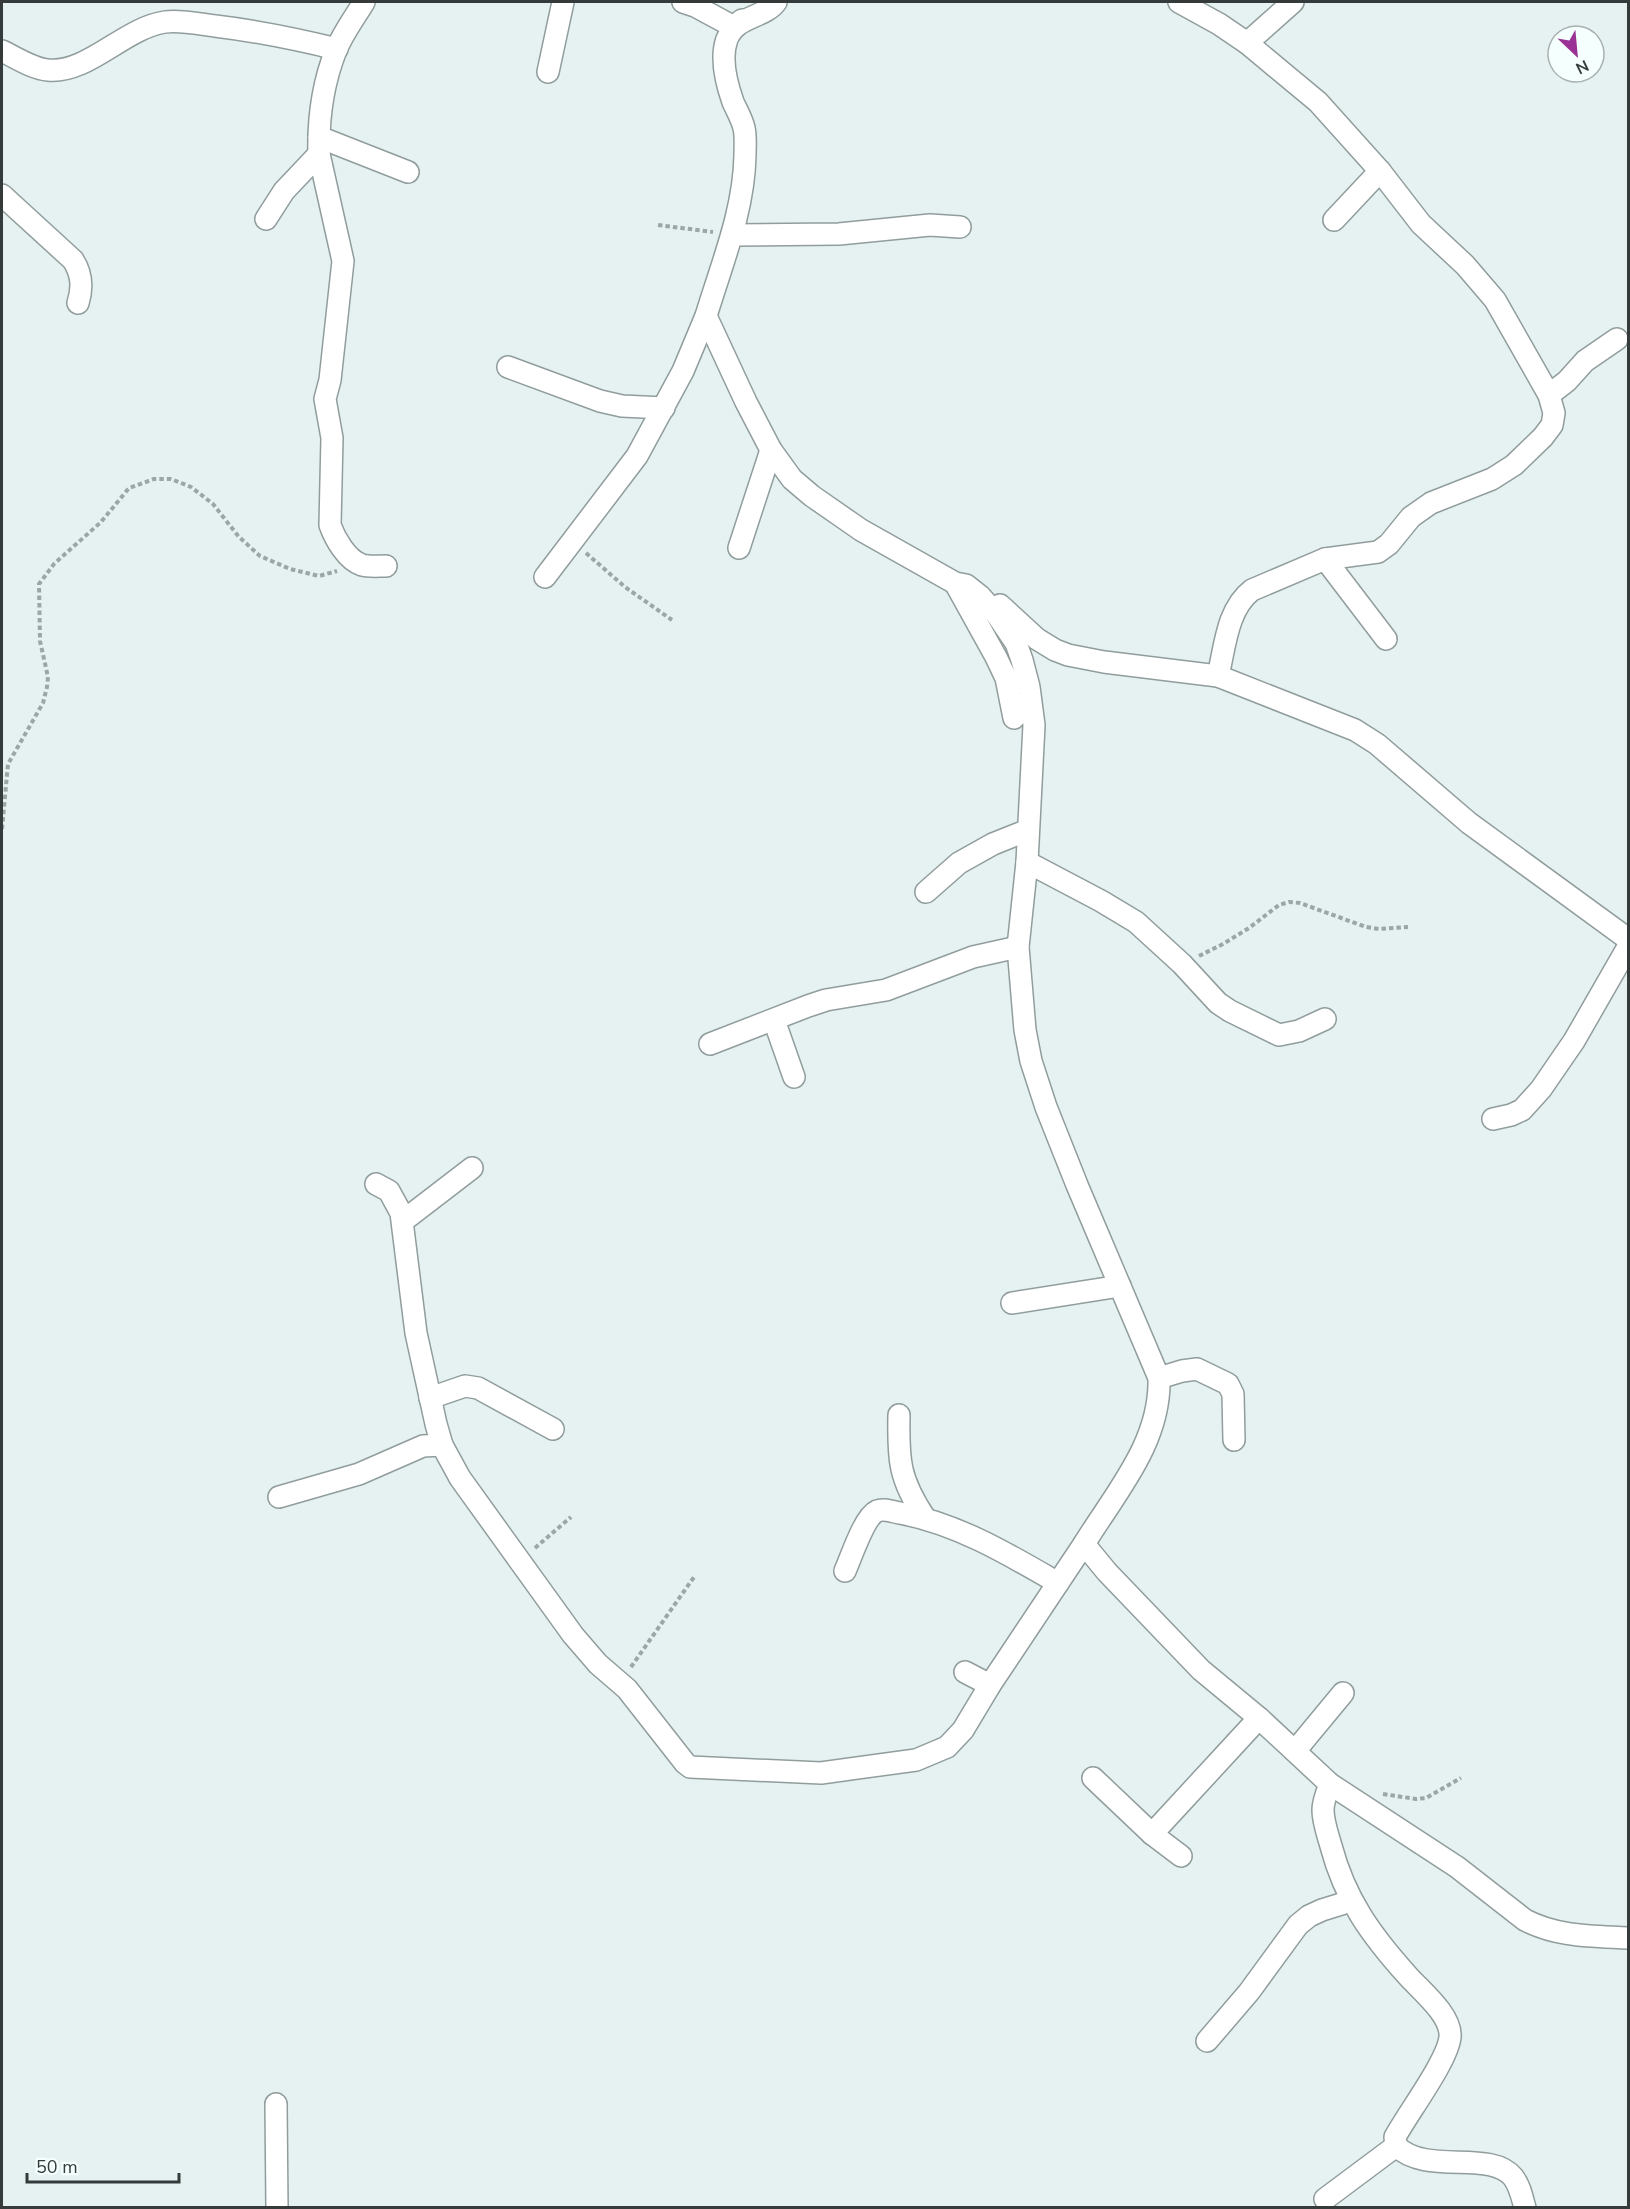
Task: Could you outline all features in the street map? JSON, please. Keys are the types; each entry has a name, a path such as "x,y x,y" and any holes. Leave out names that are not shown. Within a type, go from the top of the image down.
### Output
{"street":[{"path":"364,2 337,49 322,99 319,146 343,261 330,380 325,399 332,438 330,525 352,560 364,566 386,566"},
{"path":"548,72 563,2"},
{"path":"683,2 696,6 734,27 742,20 771,8 776,2"},
{"path":"1179,2 1219,24 1247,43 1318,102 1380,171 1421,224 1465,266 1495,300 1549,395 1554,413 1552,425 1543,437 1514,465 1492,479 1431,503 1411,517 1389,544 1378,552 1325,559 1252,590 1243,597 1234,612 1218,676"},
{"path":"1247,43 1293,2"},
{"path":"545,578 637,456 696,345 732,235 743,183 744,128 732,100 726,76 725,59 727,39 742,20"},
{"path":"2,51 45,70 57,70 86,60 145,27 166,22 267,32 337,49"},
{"path":"319,146 408,172"},
{"path":"266,219 284,191 319,146"},
{"path":"1334,220 1380,171"},
{"path":"2,195 73,260 81,278 82,292 78,303"},
{"path":"732,235 839,234 930,225 960,227"},
{"path":"375,1184 389,1191 396,1200 403,1221 416,1333 442,1445 460,1478 519,1563 586,1649 603,1669 621,1682 690,1767 821,1773 915,1760 947,1747 963,1730 990,1685 1140,1457 1149,1437 1160,1396 1159,1378 1050,1117 1031,1061 1021,1002 1018,946 1027,862 1035,725 1027,678 1016,643 997,615 980,596 861,530 792,479 771,450 706,316"},
{"path":"1549,395 1567,381 1585,361 1617,339"},
{"path":"508,367 600,401 622,406 664,408"},
{"path":"739,548 771,450"},
{"path":"1325,559 1386,639"},
{"path":"960,584 996,600 1037,639 1062,652 1104,662 1218,676 1355,730 1377,744 1469,823 1629,939"},
{"path":"960,584 1006,678 1014,718"},
{"path":"926,892 959,862 993,844 1028,830"},
{"path":"1027,862 1136,922 1182,964 1218,1003 1279,1035 1299,1031 1325,1019"},
{"path":"710,1044 826,1000 886,990 973,957 1018,946"},
{"path":"1493,1119 1522,1110 1541,1089 1574,1041 1629,947"},
{"path":"774,1020 794,1077"},
{"path":"403,1221 472,1168"},
{"path":"1012,1303 1120,1286"},
{"path":"1159,1378 1182,1371 1197,1370 1228,1384 1233,1394 1234,1440"},
{"path":"430,1398 465,1386 478,1388 553,1429"},
{"path":"899,1415 898,1454 901,1468 907,1488 925,1518"},
{"path":"279,1497 359,1474 423,1446 442,1445"},
{"path":"845,1572 868,1518 877,1511 884,1510 925,1518 948,1526 1004,1552 1058,1583"},
{"path":"1084,1544 1107,1572 1201,1670 1259,1718 1330,1784 1433,1851 1525,1920 1542,1929 1572,1935 1629,1938"},
{"path":"965,1672 990,1685"},
{"path":"1295,1751 1343,1693"},
{"path":"1152,1834 1259,1718"},
{"path":"1093,1778 1152,1834 1181,1856"},
{"path":"1330,1784 1323,1810 1338,1873 1351,1901 1373,1936 1443,2014 1451,2034 1449,2045 1395,2137 1396,2146 1403,2153 1417,2159 1488,2164 1501,2168 1518,2184 1525,2208"},
{"path":"1207,2041 1249,1992 1298,1925 1309,1916 1322,1910 1351,1901"},
{"path":"276,2104 278,2208"},
{"path":"1325,2199 1396,2146"}],"path":[{"path":"658,225 732,235"},
{"path":"2,829 8,764 43,703 47,687 48,677 40,641 39,584 54,564 101,522 129,488 154,480 171,479 191,487 213,504 252,551 290,569 319,576 342,569 352,560"},
{"path":"571,541 626,587 672,620"},
{"path":"1182,964 1223,944 1249,928 1273,909 1289,902 1300,903 1366,927 1379,929 1408,927"},
{"path":"519,1563 571,1516"},
{"path":"621,1682 694,1577"},
{"path":"1380,1794 1416,1799 1426,1798 1461,1778"}]}
